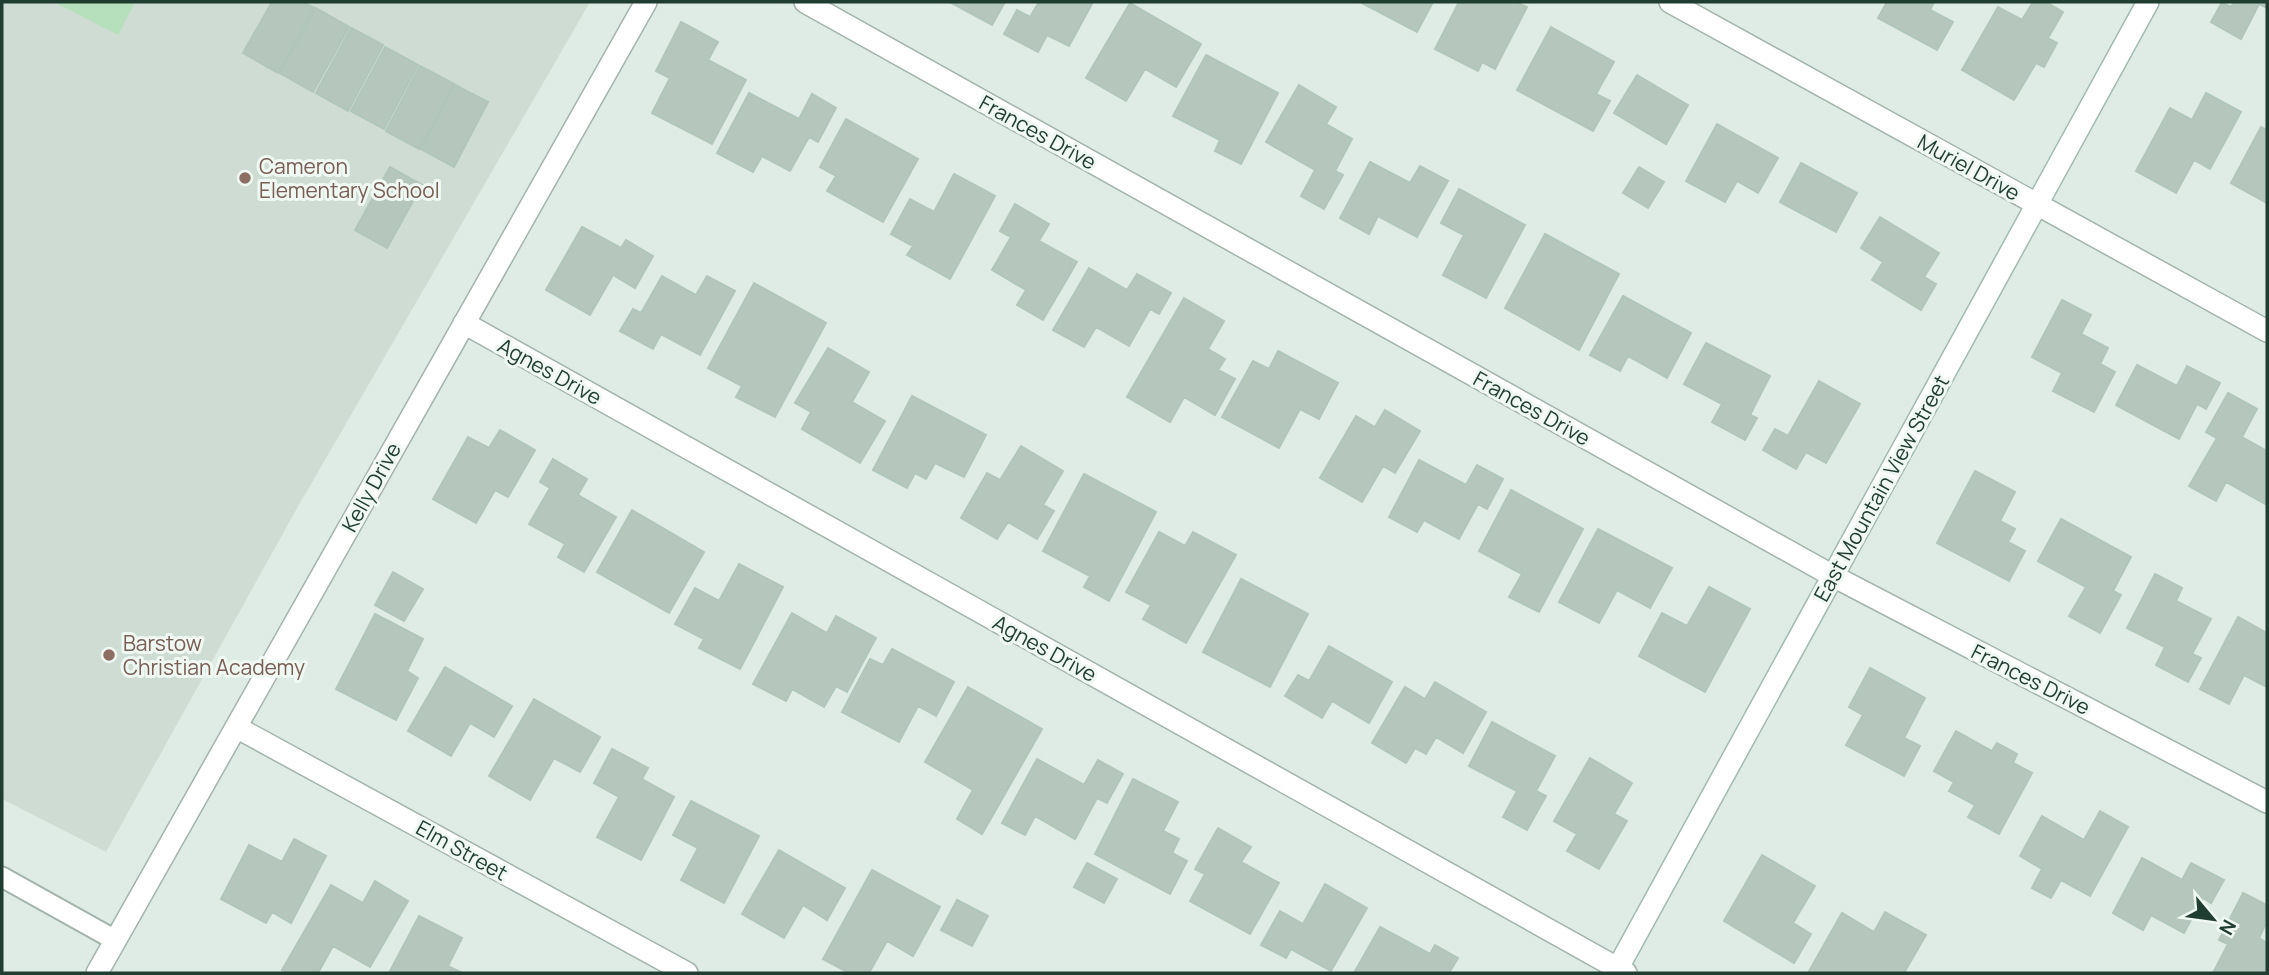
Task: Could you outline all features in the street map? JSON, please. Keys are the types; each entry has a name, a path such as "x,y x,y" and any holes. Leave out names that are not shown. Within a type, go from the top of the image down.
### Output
{"street":[{"name":"Kelly Drive","path":"97,973 646,2"},
{"name":"Frances Drive","path":"805,2 1833,576 2267,802"},
{"name":"Muriel Drive","path":"1670,2 2267,331"},
{"name":"East Mountain View Street","path":"1619,972 2148,2"},
{"name":"Agnes Drive","path":"464,323 1619,972"},
{"name":"Elm Street","path":"236,727 687,973"}],"lane":[{"path":"2,877 115,940"}],"shaded area":[{"name":"Cameron Elementary School","path":"2,2 590,2 296,510 106,852 2,799"}],"green space":[{"path":"54,2 135,2 118,35"}],"building":[{"path":"272,2 303,2 314,8 278,73 243,53"},
{"path":"950,2 1005,2 992,25"},
{"path":"1039,2 1093,2 1069,46 1047,35 1038,52 1004,34 1017,10 1030,17"},
{"path":"1360,2 1433,2 1417,32"},
{"path":"1459,2 1516,2 1527,7 1495,69 1482,62 1478,71 1435,49"},
{"path":"1887,2 1934,2 1930,10 1953,22 1937,50 1878,18"},
{"path":"2033,2 2046,2 2063,12 2048,38 2057,43 2044,67 2036,63 2014,100 1962,70 1998,7 2022,20"},
{"path":"2222,2 2231,7 2234,2 2267,2 2267,8 2259,4 2241,39 2211,22"},
{"path":"1130,3 1201,44 1176,87 1145,69 1126,101 1086,78"},
{"path":"316,8 349,27 313,92 280,73"},
{"path":"681,22 718,42 708,60 746,80 712,144 652,113 670,78 656,71"},
{"path":"1551,27 1614,62 1596,94 1610,101 1593,131 1517,90"},
{"path":"351,28 383,45 348,111 316,93"},
{"path":"385,47 418,65 384,129 351,111"},
{"path":"1206,55 1278,93 1241,164 1215,151 1220,140 1173,116"},
{"path":"420,66 454,84 419,149 386,131"},
{"path":"1637,75 1688,105 1666,144 1614,113"},
{"path":"455,85 488,102 454,167 421,149"},
{"path":"1299,85 1336,107 1326,124 1352,139 1335,171 1343,175 1324,209 1301,196 1315,170 1266,142"},
{"path":"749,93 799,119 812,94 836,108 818,142 809,137 790,171 762,156 753,172 717,153"},
{"path":"2206,93 2241,112 2210,169 2194,160 2176,193 2136,171 2170,108 2192,120"},
{"path":"846,119 918,159 883,222 827,191 836,176 820,167"},
{"path":"1717,124 1778,158 1758,193 1737,181 1725,202 1686,181"},
{"path":"2261,127 2267,130 2267,203 2231,183"},
{"path":"1370,162 1410,183 1420,166 1448,181 1417,237 1378,216 1369,234 1340,218"},
{"path":"1801,163 1857,193 1836,232 1780,202"},
{"path":"390,167 422,185 387,248 355,230"},
{"path":"1639,167 1664,182 1648,208 1623,193"},
{"path":"954,174 995,196 950,279 907,255 913,246 891,234 910,199 934,212"},
{"path":"1459,189 1525,225 1486,298 1443,275 1464,235 1441,223"},
{"path":"1015,204 1049,224 1039,241 1077,262 1043,320 1017,305 1026,290 992,270 1011,237 1000,231"},
{"path":"1880,217 1939,253 1924,277 1936,284 1921,310 1872,280 1883,262 1861,248"},
{"path":"582,227 621,248 626,240 653,256 635,288 613,275 590,315 546,290"},
{"path":"1545,234 1619,274 1579,350 1505,308"},
{"path":"1089,268 1127,290 1137,274 1171,293 1159,314 1150,309 1129,346 1096,327 1084,347 1053,330"},
{"path":"662,276 696,295 707,276 735,291 700,355 661,334 653,349 620,331 633,309 641,313"},
{"path":"754,283 826,323 775,417 736,397 742,386 708,368"},
{"path":"1623,296 1691,333 1667,378 1628,356 1620,371 1590,355"},
{"path":"1184,298 1224,321 1208,349 1225,359 1218,370 1235,379 1215,415 1184,397 1170,422 1127,397"},
{"path":"2062,300 2091,315 2081,334 2108,348 2100,364 2115,372 2094,412 2053,391 2062,373 2032,357"},
{"path":"1706,343 1770,376 1750,415 1757,418 1745,440 1712,422 1722,404 1684,384"},
{"path":"828,348 869,372 852,402 885,421 860,463 802,429 811,412 795,403"},
{"path":"1278,351 1338,383 1319,419 1300,409 1279,448 1222,417 1253,361 1269,369"},
{"path":"2137,365 2177,386 2187,366 2220,383 2206,409 2197,404 2179,439 2116,405"},
{"path":"1819,381 1860,404 1826,463 1806,452 1796,469 1763,450 1775,429 1788,436"},
{"path":"2228,393 2257,409 2242,437 2267,451 2267,505 2226,482 2216,501 2189,486 2217,438 2206,432"},
{"path":"912,396 986,435 964,477 935,463 926,479 915,473 907,488 873,470"},
{"path":"1385,410 1420,431 1395,473 1383,466 1362,502 1320,478 1356,416 1375,427"},
{"path":"500,430 535,450 508,497 495,490 476,523 433,499 468,437 489,448"},
{"path":"1021,446 1063,471 1043,505 1054,511 1037,539 1008,522 997,539 961,518 987,473 1000,480"},
{"path":"553,459 587,479 578,495 616,517 584,572 558,557 565,544 529,524 550,488 540,482"},
{"path":"1419,460 1466,485 1477,465 1503,479 1487,509 1478,504 1459,539 1424,520 1417,532 1389,517"},
{"path":"1975,471 2015,492 2000,521 2015,529 2008,542 2025,551 2009,581 1937,543"},
{"path":"1084,474 1156,512 1109,601 1084,587 1090,576 1043,551"},
{"path":"1511,490 1583,529 1539,612 1509,597 1522,574 1479,551"},
{"path":"632,510 704,552 669,613 597,572"},
{"path":"2061,519 2131,557 2113,591 2121,595 2100,633 2069,616 2086,587 2038,561"},
{"path":"1598,529 1672,568 1650,608 1617,590 1599,623 1559,602"},
{"path":"1159,532 1185,546 1193,532 1236,555 1186,643 1143,619 1151,605 1126,592"},
{"path":"739,564 783,587 740,669 699,648 704,639 675,624 695,588 719,601"},
{"path":"393,572 423,589 404,621 375,605"},
{"path":"2155,574 2182,588 2176,601 2211,619 2192,654 2201,658 2188,682 2156,665 2165,647 2127,628"},
{"path":"1241,579 1308,614 1270,687 1203,652"},
{"path":"1709,587 1750,609 1705,692 1639,656 1662,613 1687,626"},
{"path":"792,613 827,633 836,616 876,638 847,692 836,686 824,707 792,689 786,701 753,684"},
{"path":"375,614 423,639 407,671 418,678 396,720 336,689"},
{"path":"2238,617 2267,633 2267,687 2244,675 2229,704 2200,689"},
{"path":"1329,646 1392,682 1369,723 1332,701 1322,718 1285,696 1298,675 1309,681"},
{"path":"892,649 954,682 936,716 918,706 899,742 842,712 870,659 883,665"},
{"path":"445,667 512,706 494,737 470,723 451,756 408,731"},
{"path":"1870,668 1925,698 1904,738 1920,746 1904,776 1846,745 1863,715 1849,707"},
{"path":"1435,682 1486,712 1463,753 1436,737 1426,754 1415,748 1406,763 1372,743 1405,687 1425,699"},
{"path":"968,687 1042,729 982,834 957,819 973,790 925,762"},
{"path":"534,699 600,737 580,772 554,758 530,800 489,776"},
{"path":"1492,722 1555,756 1536,791 1546,796 1527,830 1503,817 1517,791 1469,766"},
{"path":"1956,731 1992,751 1997,743 2017,754 2013,763 2032,773 1999,834 1968,817 1975,805 1949,791 1954,782 1934,771"},
{"path":"612,749 648,768 642,779 674,797 641,860 597,837 619,797 594,783"},
{"path":"1590,758 1632,783 1614,814 1627,821 1599,869 1567,851 1577,834 1554,821"},
{"path":"1037,759 1084,785 1098,760 1123,774 1107,803 1097,798 1075,839 1035,816 1025,835 1002,823"},
{"path":"1133,779 1178,802 1163,831 1179,839 1172,853 1187,861 1170,894 1095,854"},
{"path":"691,801 759,836 724,903 681,880 698,848 673,835"},
{"path":"2100,811 2128,827 2090,896 2061,880 2051,898 2032,888 2042,869 2020,856 2042,816 2084,840"},
{"path":"1218,828 1251,847 1241,862 1279,883 1250,934 1190,901 1205,874 1195,869"},
{"path":"294,839 326,856 291,923 272,912 266,923 221,899 249,845 282,862"},
{"path":"779,850 845,888 827,920 803,905 784,938 742,914"},
{"path":"1762,855 1815,886 1793,923 1811,934 1794,963 1724,921"},
{"path":"2142,858 2182,880 2191,863 2224,880 2211,903 2203,898 2184,933 2151,915 2143,930 2113,913"},
{"path":"1087,863 1117,879 1104,903 1074,887"},
{"path":"872,870 940,907 913,956 887,941 869,973 849,973 823,959"},
{"path":"375,881 408,901 370,967 333,946 318,973 288,973 282,970 331,885 363,903"},
{"path":"1325,884 1367,908 1331,971 1291,949 1286,958 1261,945 1280,911 1303,924"},
{"path":"2243,893 2267,905 2267,921 2259,938 2267,943 2267,973 2213,973 2228,944 2219,940"},
{"path":"957,900 988,916 972,946 941,930"},
{"path":"1885,912 1926,935 1904,973 1808,973 1842,913 1874,932"},
{"path":"419,916 462,938 448,966 462,973 389,973"},
{"path":"1380,927 1430,954 1435,945 1458,958 1449,973 1354,973"}],"place":[{"name":"Cameron Elementary School","path":"245,178"},
{"name":"Barstow Christian Academy","path":"109,655"}]}
